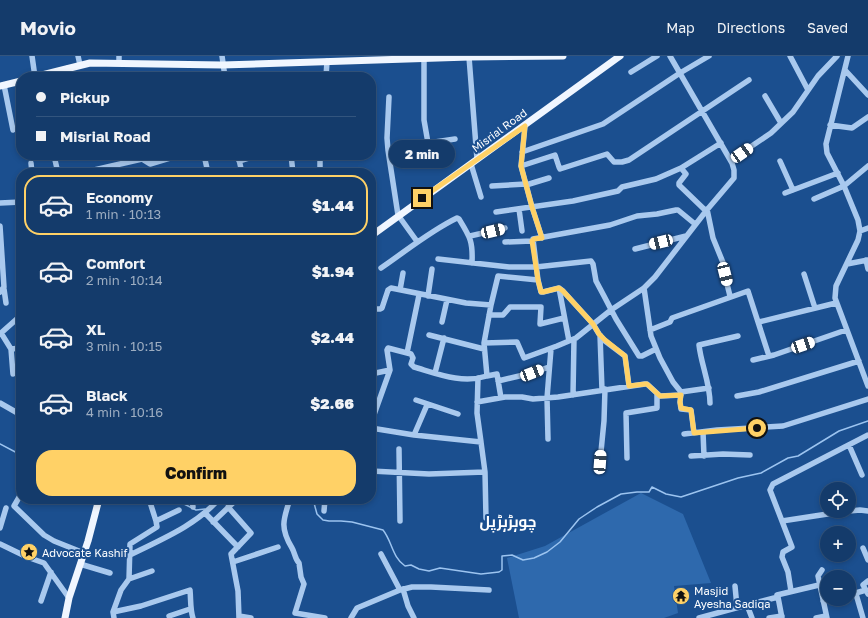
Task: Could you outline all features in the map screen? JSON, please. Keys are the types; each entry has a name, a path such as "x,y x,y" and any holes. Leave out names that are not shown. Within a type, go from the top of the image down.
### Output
{"main road":[{"path":"53,72 90,63 119,59 222,65 375,58 424,59 456,57 563,56"},
{"name":"Misrial Road","path":"376,232 620,56"},
{"path":"2,86 16,82"},
{"path":"65,618 69,598 98,504"}],"street":[{"path":"32,56 34,72"},
{"path":"78,56 80,65"},
{"path":"222,56 224,72"},
{"path":"631,72 657,56"},
{"path":"430,335 484,346 517,342 524,358 551,349 571,340 611,310 644,288 655,277 706,210 734,178 734,170 731,160 670,56"},
{"path":"522,152 603,124 680,73 709,56"},
{"path":"790,56 808,90"},
{"path":"731,160 771,133 782,123 793,112 818,76 837,56"},
{"path":"848,56 826,144 827,153 844,186 858,220 860,231 858,240 836,286 835,298 868,384"},
{"path":"469,57 474,162 481,197"},
{"path":"424,59 424,113 428,143 454,139"},
{"path":"326,61 326,72"},
{"path":"68,68 68,72"},
{"path":"845,70 868,95"},
{"path":"521,166 555,155 558,167 560,169 607,154 614,162 629,160 749,80"},
{"path":"2,86 13,130"},
{"path":"765,96 782,123"},
{"path":"389,97 388,150 398,216 418,241"},
{"path":"830,125 852,128 868,117"},
{"path":"525,126 521,166 542,238"},
{"path":"496,212 572,201 618,191 622,187 656,179 682,168 721,143"},
{"path":"103,168 134,160"},
{"path":"145,160 150,164 163,160"},
{"path":"780,162 794,190"},
{"path":"31,163 32,168"},
{"path":"814,199 844,186 868,166"},
{"path":"682,168 686,174 679,185 706,210 713,238 724,265 724,272 730,296"},
{"path":"785,193 838,173"},
{"path":"492,186 526,184 549,178"},
{"path":"0,203 16,202"},
{"path":"519,209 522,231"},
{"path":"505,242 532,241 534,239 610,225 637,216 655,215 676,210 695,224"},
{"path":"381,268 408,250 418,241 457,218 470,236 472,263"},
{"path":"0,226 4,287 2,290 6,303"},
{"path":"470,236 505,228"},
{"path":"860,231 868,228"},
{"path":"635,248 686,236"},
{"path":"532,241 541,292 559,288"},
{"path":"438,259 509,267 536,267 591,261 593,264 596,281 616,319 639,356 656,349"},
{"path":"847,264 867,260 868,268"},
{"path":"428,296 432,269"},
{"path":"400,290 403,273"},
{"path":"804,274 815,308"},
{"path":"487,376 484,346 498,276 538,280"},
{"path":"559,288 564,318 571,340 573,395"},
{"path":"559,288 593,324 600,335 625,356 629,386"},
{"path":"644,288 650,330 656,349 681,394 681,408 691,410 694,433"},
{"path":"376,309 382,308 389,289 466,304 491,305"},
{"path":"650,330 670,322 672,318 730,296 749,291 769,356"},
{"path":"407,353 419,295"},
{"path":"442,322 447,300"},
{"path":"759,322 836,303"},
{"path":"489,315 503,315 510,307 541,307 540,324 564,318"},
{"path":"12,374 11,349 0,334 16,320"},
{"path":"753,360 846,330"},
{"path":"598,472 604,421 604,389 600,335"},
{"path":"710,403 709,388 699,345 738,336"},
{"path":"435,373 444,338"},
{"path":"11,349 16,348"},
{"path":"376,409 390,370 388,348 413,355 412,366 459,379 466,380 497,374 501,398"},
{"path":"548,439 547,398 551,349"},
{"path":"737,396 759,392 859,361"},
{"path":"498,381 532,373 549,367"},
{"path":"376,373 390,370"},
{"path":"478,378 477,402 485,472 486,518"},
{"path":"477,402 501,398 547,398 647,384 657,394 665,397 709,388"},
{"path":"627,458 626,413 657,408 657,394"},
{"path":"684,434 783,426 868,399"},
{"path":"416,400 427,405 458,414"},
{"path":"0,403 16,412"},
{"path":"414,436 427,405"},
{"path":"376,429 414,436 481,442"},
{"path":"703,432 704,456"},
{"path":"791,592 788,572 782,557 783,552 792,547 770,490 773,484 868,435"},
{"path":"848,445 862,475"},
{"path":"399,449 400,520"},
{"path":"691,456 750,455"},
{"path":"376,471 429,474 485,472"},
{"path":"16,503 14,506 44,535 54,542 84,552"},
{"path":"114,615 121,590 129,579 130,544 157,527 151,504"},
{"path":"130,555 177,532 205,513 214,504"},
{"path":"213,522 231,504"},
{"path":"288,504 284,518 287,541 295,554 296,560 299,562 301,577 304,584 296,613 325,618"},
{"path":"324,511 325,504"},
{"path":"0,528 6,508"},
{"path":"228,508 251,532 251,534 231,554 238,591 239,617 251,618"},
{"path":"156,521 179,510"},
{"path":"856,510 868,511"},
{"path":"205,513 238,547"},
{"path":"782,521 820,515"},
{"path":"0,544 27,557 44,563 69,598"},
{"path":"233,562 278,547"},
{"path":"863,548 868,560"},
{"path":"381,554 402,590 414,618"},
{"path":"80,564 110,573"},
{"path":"129,579 152,571"},
{"path":"41,601 51,572"},
{"path":"820,573 818,576 820,589"},
{"path":"863,618 856,594 867,592 863,585 868,581"},
{"path":"769,618 782,617 777,595 819,585"},
{"path":"351,618 357,608 373,600 402,590 431,586 489,590"},
{"path":"735,586 737,607"},
{"path":"114,615 190,590 192,602 190,609 193,618"},
{"path":"699,618 737,607 778,598"},
{"path":"747,605 752,618"},
{"path":"816,618 826,617 824,606"},
{"path":"173,616 190,609"}],"shaded area":[{"path":"641,493 683,514 711,583 674,586 678,613 664,618 519,618 507,558 545,546"}],"waterway":[{"path":"314,504 317,514 323,520 352,522 383,530 397,558 405,566 411,565 419,569 429,571 440,568 481,574 499,572 502,570 502,556 512,555 523,560 534,558 547,552 560,542 579,519 621,494 649,492 652,487 666,494 681,497 738,478 761,473 788,458 798,456 839,431 868,421"},
{"path":"0,444 16,452"},
{"path":"184,504 196,510 205,509"}],"place":[{"name":"Advocate Kashif","path":"29,552"},
{"name":"Masjid Ayesha Sadiqa","path":"681,596"}],"district":[{"name":"چوہڑہڑپل","path":"508,521"}],"route":[{"path":"422,198 525,126 521,166 542,238 533,239 532,241 541,292 559,288 563,291 593,324 599,334 625,356 629,386 647,384 660,396 665,397 681,395 681,408 691,410 694,433 757,428"}]}
